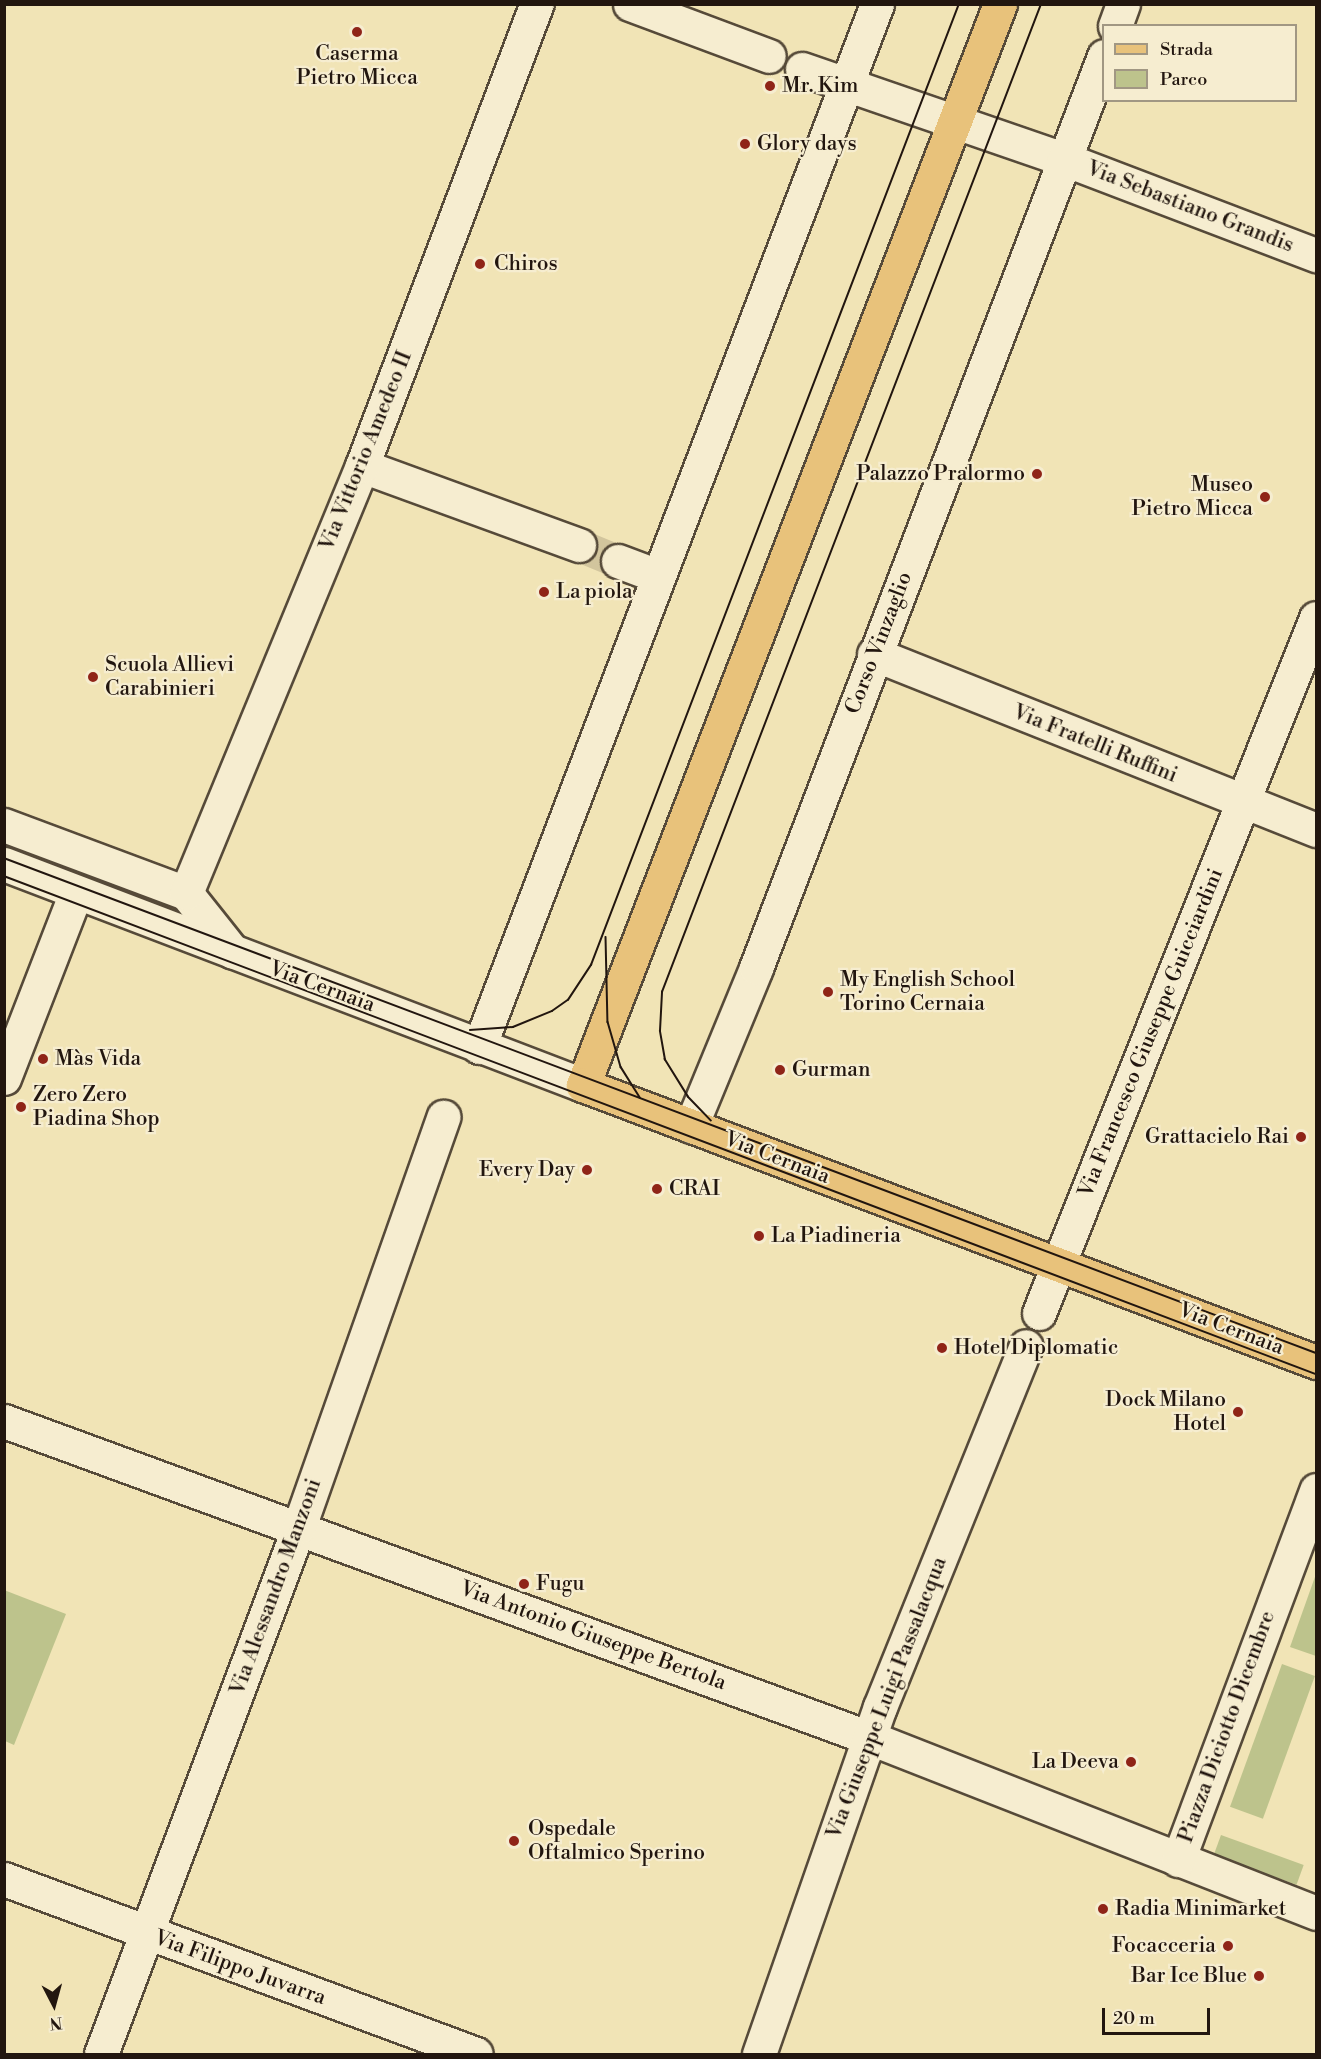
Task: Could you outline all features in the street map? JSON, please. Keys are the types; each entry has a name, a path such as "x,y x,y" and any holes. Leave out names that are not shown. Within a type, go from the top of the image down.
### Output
{"main road":[{"path":"583,1085 1000,4"},
{"name":"Via Cernaia","path":"583,1085 1317,1362"}],"street":[{"name":"Via Vittorio Amedeo II","path":"186,893 362,466 537,4"},
{"path":"630,4 769,56"},
{"path":"479,1047 877,4"},
{"path":"1116,24 1123,4"},
{"name":"Corso Vinzaglio","path":"691,1126 756,968 1102,61"},
{"path":"802,69 1064,159"},
{"name":"Via Sebastiano Grandis","path":"1064,159 1317,255"},
{"path":"362,466 579,545"},
{"path":"618,561 657,576"},
{"name":"Via Francesco Giuseppe Guicciardini","path":"1058,1264 1317,618"},
{"name":"Via Fratelli Ruffini","path":"874,654 1243,803 1317,830"},
{"path":"4,825 186,893"},
{"name":"Via Cernaia","path":"4,864 237,955 583,1085"},
{"path":"4,1078 76,892"},
{"name":"Via Cernaia","path":"186,893 237,955"},
{"name":"Via Alessandro Manzoni","path":"101,2055 296,1537 443,1117"},
{"path":"1039,1313 1058,1264"},
{"name":"Via Giuseppe Luigi Passalacqua","path":"759,2055 870,1738 1026,1346"},
{"name":"Via Antonio Giuseppe Bertola","path":"4,1421 296,1537 870,1738 1178,1860"},
{"name":"Piazza Diciotto Dicembre","path":"1317,1490 1178,1860 1317,1913"},
{"name":"Via Filippo Juvarra","path":"4,1879 476,2055"}],"green space":[{"path":"1316,1574 1316,1656 1290,1647"},
{"path":"4,1590 66,1614 14,1745 5,1741"},
{"path":"1282,1664 1315,1676 1263,1819 1230,1807"},
{"path":"1221,1835 1304,1865 1297,1885 1214,1855"}],"tunnel":[{"path":"579,545 618,561"}],"tram line":[{"path":"470,1030 513,1027 552,1011 568,1000 591,965 959,4"},
{"path":"711,1121 688,1097 665,1060 660,1031 662,992 1041,4"},
{"path":"4,858 1316,1353"},
{"path":"4,876 1316,1374"},
{"path":"606,937 608,1022 621,1067 640,1098"}],"place":[{"name":"Caserma Pietro Micca","path":"357,32"},
{"name":"Mr. Kim","path":"770,86"},
{"name":"Glory days","path":"745,144"},
{"name":"Chiros","path":"480,264"},
{"name":"Palazzo Pralormo","path":"1037,474"},
{"name":"Museo Pietro Micca","path":"1265,497"},
{"name":"La piola","path":"544,592"},
{"name":"Scuola Allievi Carabinieri","path":"93,677"},
{"name":"My English School Torino Cernaia","path":"828,992"},
{"name":"Màs Vida","path":"43,1059"},
{"name":"Gurman","path":"780,1070"},
{"name":"Zero Zero Piadina Shop","path":"21,1107"},
{"name":"Grattacielo Rai","path":"1301,1137"},
{"name":"Every Day","path":"587,1170"},
{"name":"CRAI","path":"657,1189"},
{"name":"La Piadineria","path":"759,1236"},
{"name":"Hotel Diplomatic","path":"942,1348"},
{"name":"Dock Milano Hotel","path":"1238,1412"},
{"name":"Fugu","path":"524,1584"},
{"name":"La Deeva","path":"1131,1762"},
{"name":"Ospedale Oftalmico Sperino","path":"514,1841"},
{"name":"Radia Minimarket","path":"1103,1909"},
{"name":"Focacceria","path":"1228,1946"},
{"name":"Bar Ice Blue","path":"1259,1976"}]}
